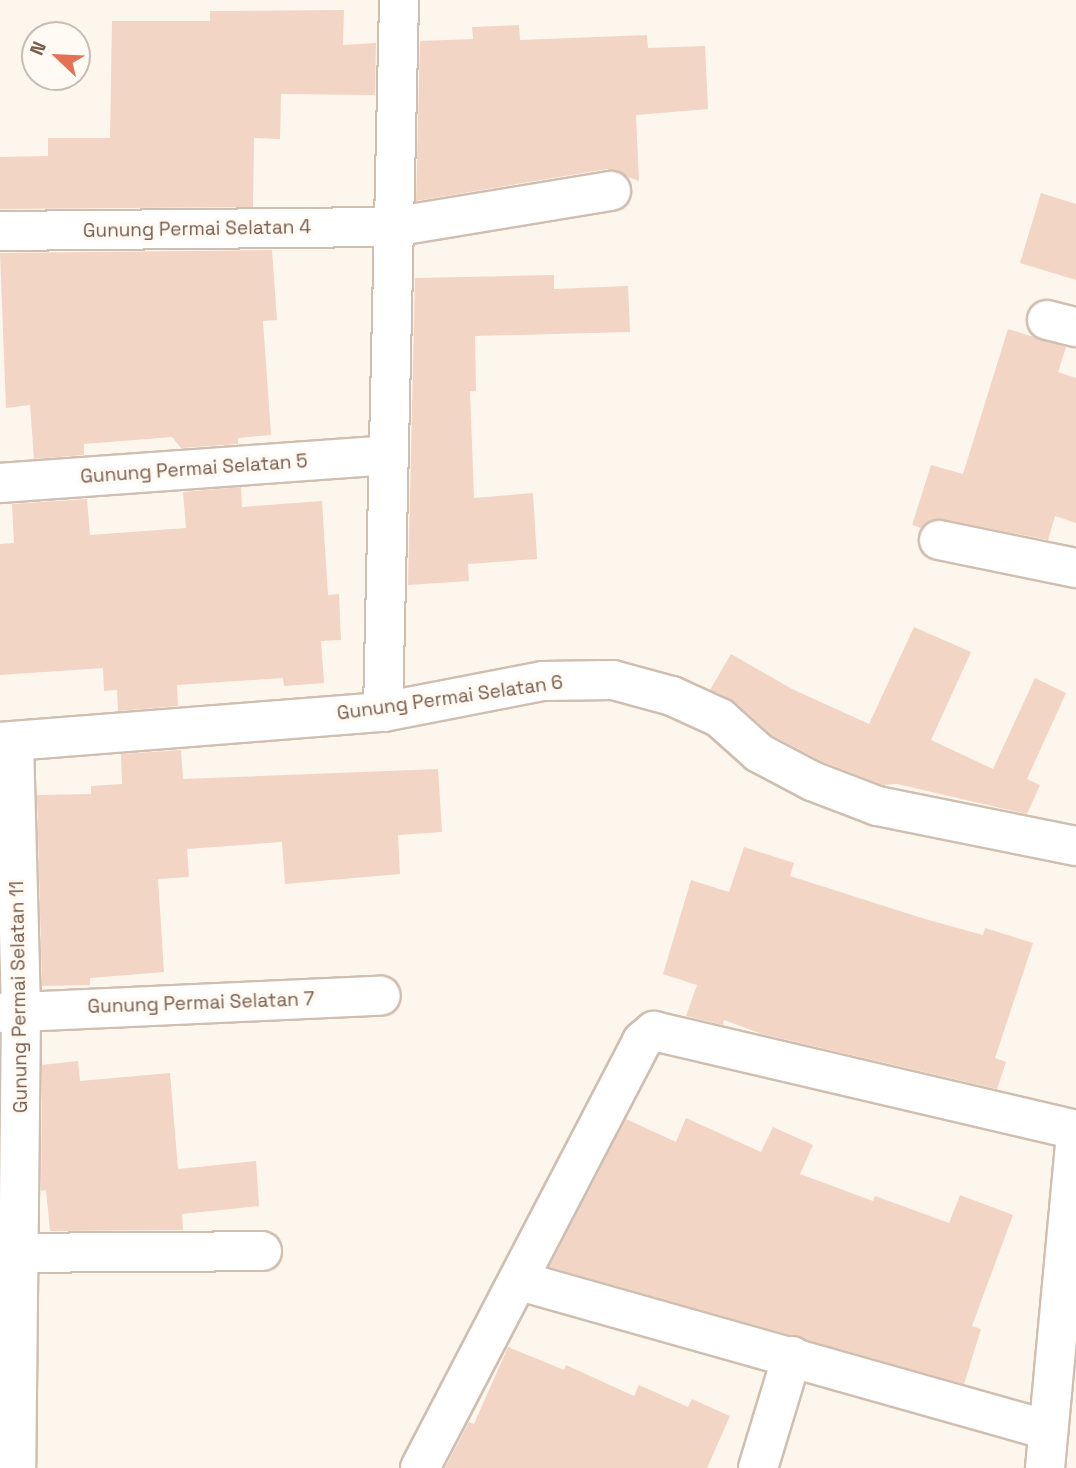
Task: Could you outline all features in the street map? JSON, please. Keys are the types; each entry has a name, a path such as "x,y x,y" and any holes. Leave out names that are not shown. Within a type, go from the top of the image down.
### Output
{"street":[{"path":"383,712 387,455 400,0"},
{"name":"Gunung Permai Selatan 4","path":"0,231 393,227 611,191"},
{"name":"Gunung Permai Selatan 5","path":"0,483 387,455"},
{"path":"939,540 1076,568"},
{"name":"Gunung Permai Selatan 6","path":"7,742 383,712 542,681 613,680 672,696 720,718 759,752 812,781 877,806 1076,846"},
{"name":"Gunung Permai Selatan 11","path":"7,742 11,1012 10,1253 16,1468"},
{"name":"Gunung Permai Selatan 7","path":"11,1012 381,996"},
{"path":"420,1468 520,1281 642,1041 654,1031 1076,1132 1071,1241 1045,1468"},
{"path":"10,1253 262,1251"},
{"path":"520,1281 1048,1430"},
{"path":"758,1468 792,1356"}],"building":[{"path":"344,10 343,45 376,43 375,95 281,94 280,139 254,138 253,207 0,209 0,157 48,156 48,138 110,138 112,21 210,21 210,11"},
{"path":"519,25 520,40 647,35 648,48 705,46 708,109 636,115 639,181 607,169 416,201 420,41 473,39 472,27"},
{"path":"1041,193 1076,204 1076,280 1020,263"},
{"path":"272,250 277,320 263,321 271,435 238,438 238,444 181,448 172,437 84,444 84,455 34,459 30,405 6,408 0,253"},
{"path":"554,275 554,289 628,286 630,332 475,336 476,391 470,391 474,498 533,493 537,559 468,564 469,581 408,585 415,278"},
{"path":"1008,329 1066,347 1058,372 1076,378 1076,523 1055,516 1048,540 943,519 931,520 921,528 912,525 931,465 963,474"},
{"path":"241,487 242,507 322,501 328,595 339,594 341,640 321,641 324,683 284,686 283,678 177,685 178,706 118,711 117,690 104,691 103,668 0,675 0,544 14,543 12,504 87,499 90,535 186,528 183,492"},
{"path":"914,627 971,652 931,740 993,769 1035,678 1066,693 1027,779 1040,785 1027,814 897,784 883,785 821,761 772,735 734,701 710,690 731,654 792,689 869,724"},
{"path":"181,750 183,779 438,769 442,832 398,835 400,874 285,884 282,842 187,849 189,877 158,879 164,972 90,978 90,985 42,986 37,795 91,794 91,786 122,784 121,754"},
{"path":"744,847 794,863 790,876 983,935 985,928 1033,943 995,1058 1006,1062 997,1089 762,1034 724,1020 723,1025 686,1016 697,985 663,974 691,880 729,892"},
{"path":"78,1061 80,1081 170,1073 178,1169 256,1161 259,1206 182,1214 183,1230 50,1231 46,1190 41,1191 42,1065"},
{"path":"686,1118 761,1152 773,1127 813,1145 800,1174 873,1201 875,1196 949,1223 960,1195 1013,1215 972,1326 981,1329 964,1384 549,1267 626,1119 676,1142"},
{"path":"508,1347 564,1370 566,1365 634,1396 639,1385 688,1407 692,1399 730,1416 707,1468 445,1468 469,1422 474,1424"}]}
